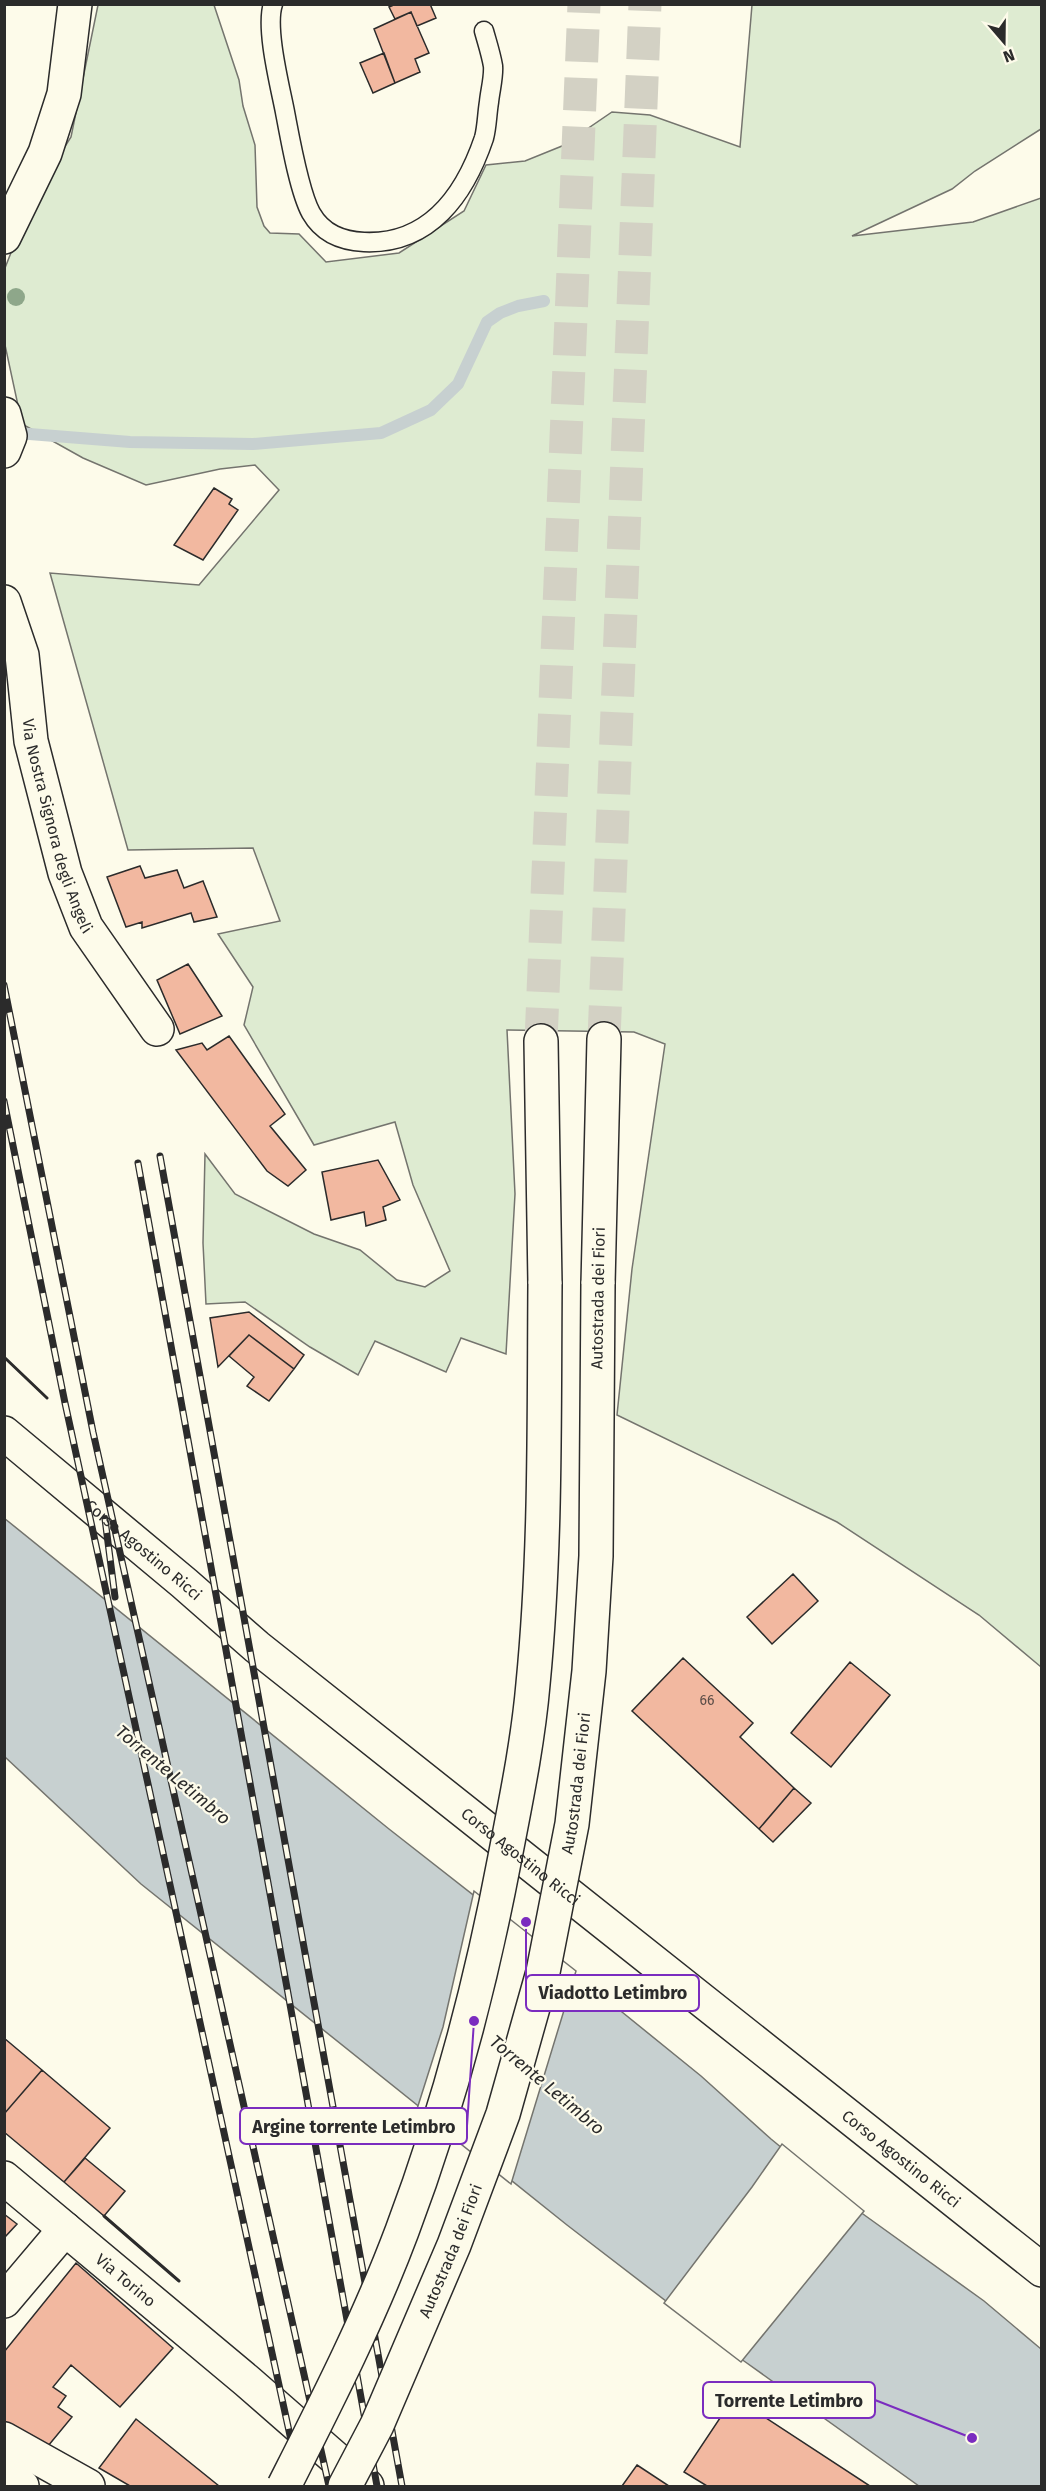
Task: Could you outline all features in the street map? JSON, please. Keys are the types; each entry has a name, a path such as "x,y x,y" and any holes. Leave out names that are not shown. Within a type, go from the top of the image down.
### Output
{"main road":[{"path":"4,237 45,153 58,114 64,94 77,11"},
{"path":"4,414 10,436 4,451"},
{"name":"Via Nostra Signora degli Angeli","path":"4,602 22,655 31,741 65,873 86,927 157,1029"},
{"name":"Autostrada dei Fiori","path":"345,2487 377,2425 454,2246 503,2114 543,1972 572,1824 589,1671 596,1556 598,1284 604,1039"},
{"path":"284,2487 338,2379 402,2232 452,2087 489,1941 513,1815 533,1686 542,1549 545,1284 541,1041"},
{"name":"Corso Agostino Ricci","path":"4,1433 176,1576 257,1647 1041,2270"},
{"name":"Via Torino","path":"4,2178 248,2381 367,2487"},
{"path":"4,2301 65,2229"},
{"path":"4,2439 88,2487"},
{"path":"4,2472 22,2487"}],"lane":[{"path":"273,4 274,58 306,199 312,214 327,232 346,241 375,243 399,237 430,224 447,209 463,188 484,136 493,67 484,31"}],"green space":[{"path":"98,5 214,5 239,80 243,106 255,145 257,207 264,226 270,233 299,234 326,262 399,253 464,211 486,165 525,161 562,146 612,112 650,115 740,147 752,5 1041,5 1041,129 975,171 952,189 852,236 973,222 1041,198 1041,1667 979,1615 837,1522 617,1415 632,1269 665,1044 634,1032 507,1030 515,1194 506,1354 461,1338 446,1372 375,1341 358,1375 310,1347 245,1302 206,1304 203,1243 205,1154 235,1194 314,1234 360,1250 397,1280 425,1287 450,1271 413,1185 395,1122 314,1145 244,1025 253,987 218,934 280,921 253,848 128,850 50,573 199,585 279,490 255,465 220,469 146,485 83,458 22,424 5,345 5,268 32,199 71,137"}],"water":[{"path":"4,1518 389,1829 701,2076 771,2139 856,2209 984,2301 1041,2349 1041,2486 919,2486 744,2361 567,2225 141,1884 5,1757"}],"pier":[{"path":"474,1891 576,1971 511,2184 417,2109 443,2027"},
{"path":"782,2144 864,2211 741,2362 664,2303"}],"building":[{"path":"396,4 430,4 436,18 417,26 411,12 395,19 389,7"},
{"path":"411,12 429,53 415,59 420,72 395,83 374,29"},
{"path":"384,53 395,83 373,93 360,63"},
{"path":"214,488 232,499 229,504 238,510 203,560 174,545"},
{"path":"140,866 145,878 177,870 184,888 203,881 217,917 194,922 191,913 142,928 142,922 126,927 107,877"},
{"path":"188,964 222,1016 180,1034 157,980"},
{"path":"229,1036 285,1114 270,1126 306,1170 288,1186 267,1171 176,1050 202,1043 207,1050"},
{"path":"378,1160 400,1200 383,1207 386,1220 366,1226 364,1212 331,1220 322,1172"},
{"path":"249,1312 304,1355 294,1369 249,1335 218,1367 210,1318"},
{"path":"249,1335 294,1369 269,1401 247,1386 254,1377 229,1356"},
{"path":"793,1574 818,1601 772,1644 747,1617"},
{"path":"683,1658 753,1723 740,1737 794,1788 759,1829 632,1711"},
{"path":"850,1662 890,1695 831,1767 791,1733"},
{"path":"794,1788 811,1803 773,1842 759,1829"},
{"path":"4,2038 42,2070 4,2114"},
{"path":"42,2070 110,2128 64,2182 4,2132 4,2114"},
{"path":"85,2158 125,2191 104,2216 64,2182"},
{"path":"4,2214 17,2224 4,2238"},
{"path":"76,2263 173,2348 120,2407 71,2365 53,2387 66,2396 58,2407 72,2417 48,2446 4,2421 4,2352"},
{"path":"734,2397 870,2486 707,2486 684,2472"},
{"path":"136,2419 219,2486 130,2486 99,2468"},
{"path":"637,2465 669,2486 622,2486"}],"waterway":[{"path":"17,433 130,442 253,444 381,433 431,410 458,384 487,322 500,313 518,306 544,301"}],"tunnel":[{"path":"541,1041 584,4"},
{"path":"604,1039 645,4"}],"railway":[{"path":"4,985 93,1432 329,2486"},
{"path":"4,1101 65,1403 301,2486"},
{"path":"160,1156 402,2486"},
{"path":"138,1163 377,2486"},
{"path":"105,1519 115,1597"}],"wall":[{"path":"4,1357 47,1398"},
{"path":"104,2216 179,2281"}],"place":[{"name":"Viadotto Letimbro","path":"526,1922"},
{"name":"Argine torrente Letimbro","path":"474,2021"},
{"name":"Torrente Letimbro","path":"972,2438"}]}
